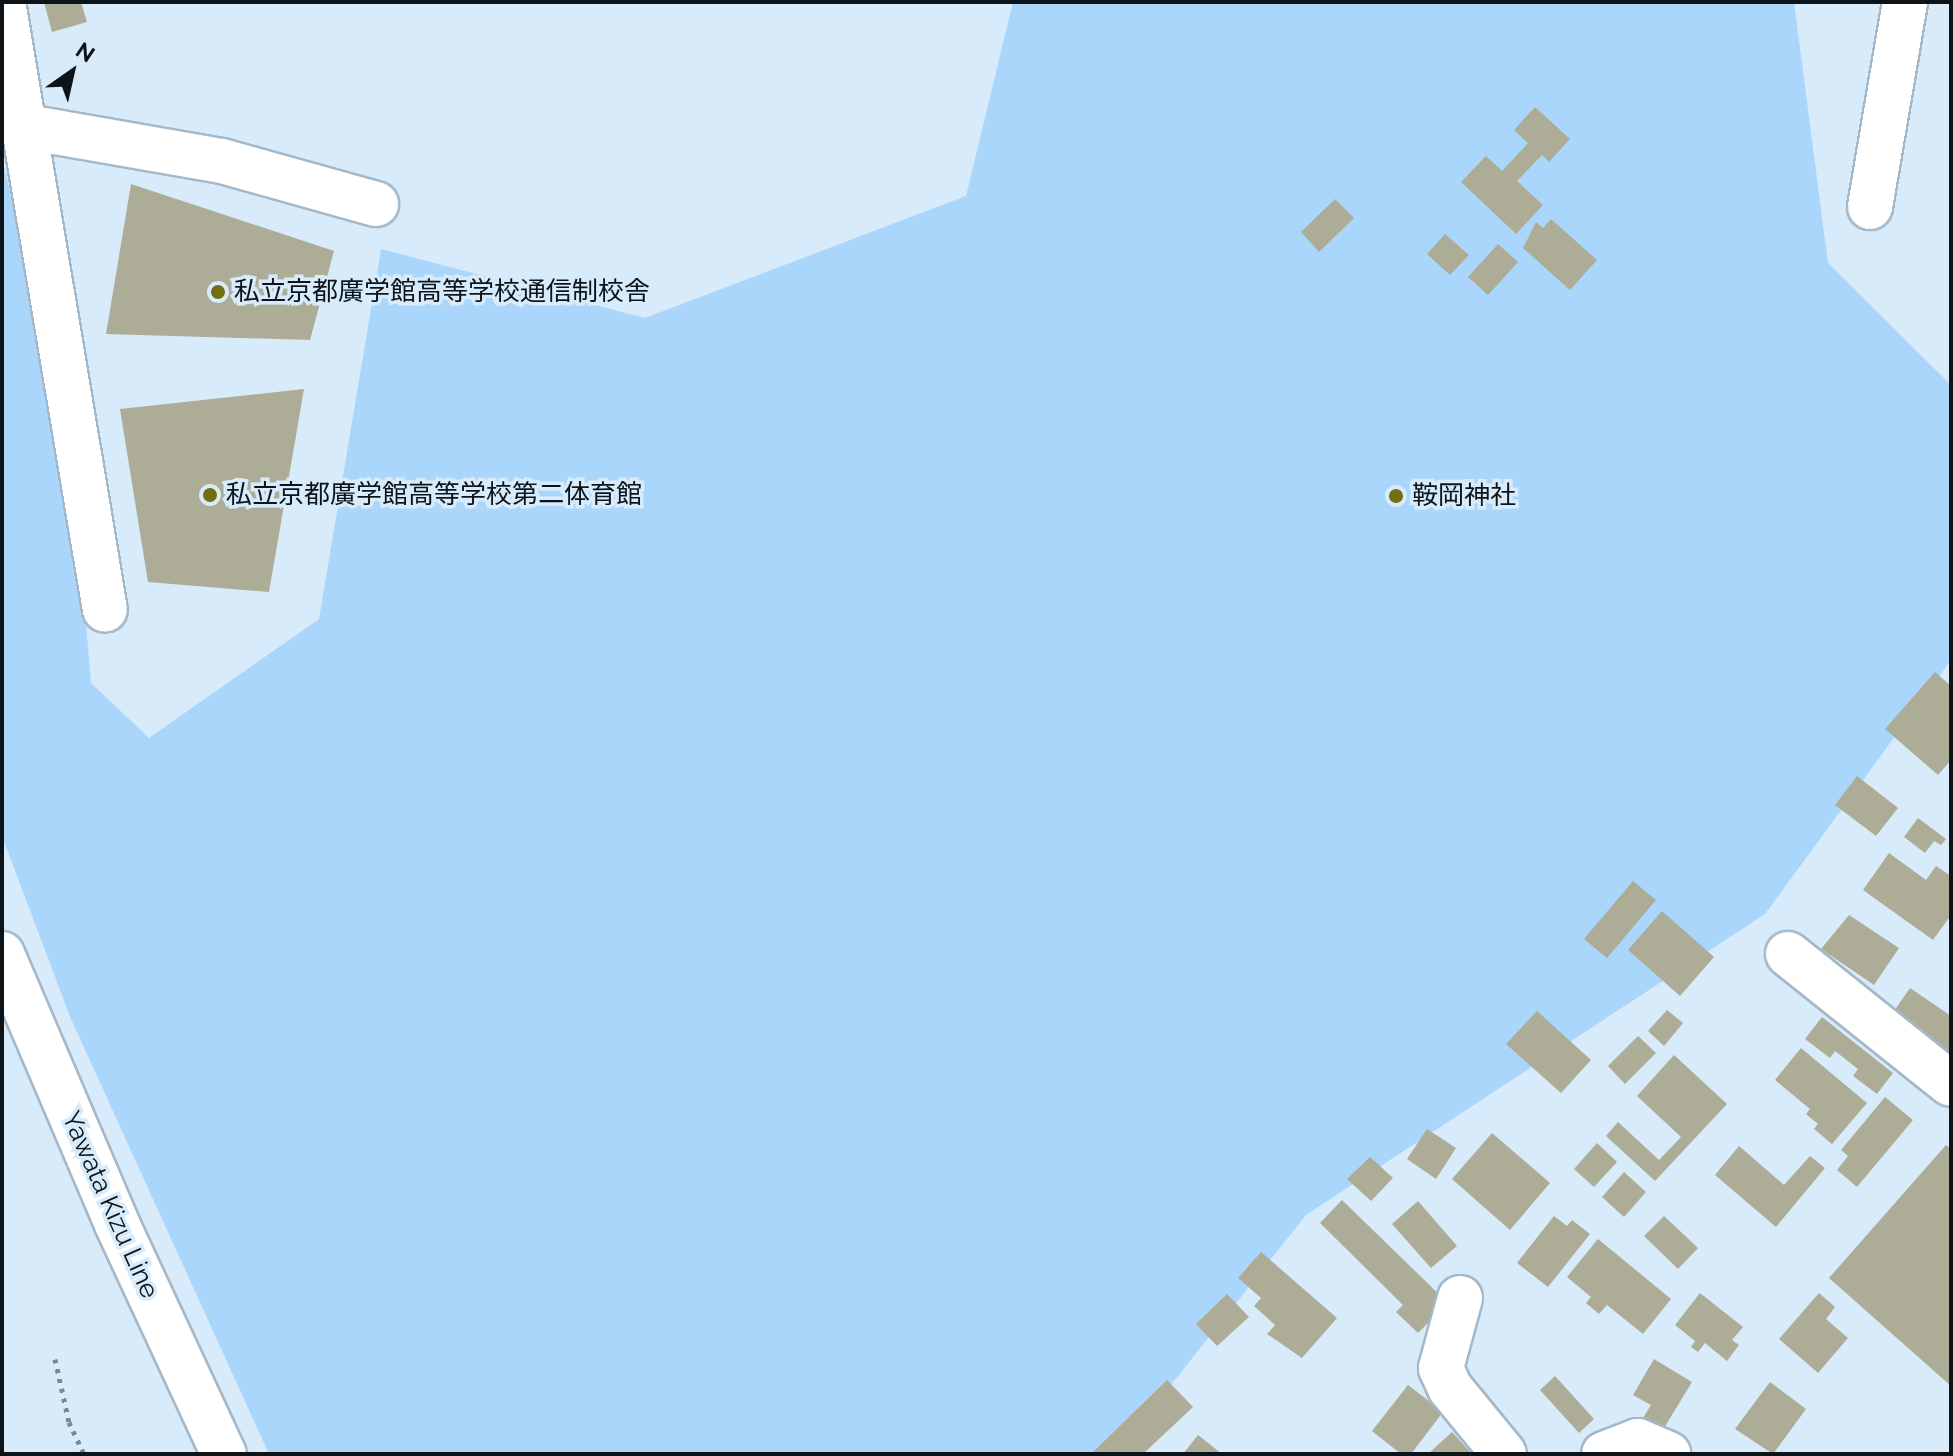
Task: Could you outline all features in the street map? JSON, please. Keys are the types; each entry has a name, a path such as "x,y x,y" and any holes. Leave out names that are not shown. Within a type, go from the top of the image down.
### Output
{"street":[{"path":"3,2 27,127 105,610"},
{"path":"1870,207 1905,2"},
{"path":"27,127 222,161 376,204"},
{"name":"Yawata Kizu Line","path":"2,954 117,1224 224,1454"},
{"path":"1788,954 1951,1084"},
{"path":"1460,1298 1441,1368 1450,1388 1504,1454"},
{"path":"1604,1454 1638,1441 1668,1454"}],"path":[{"path":"55,1359 69,1422 84,1454"}],"shaded area":[{"path":"1013,2 1794,2 1828,263 1951,385 1951,660 1765,914 1306,1215 1116,1454 269,1454 71,1019 2,836 2,158 72,457 91,683 149,738 319,619 381,249 645,318 966,196"}],"building":[{"path":"44,2 81,2 87,22 52,32"},
{"path":"1535,107 1570,139 1549,162 1542,155 1517,181 1543,205 1516,234 1461,182 1486,156 1502,171 1528,143 1514,130"},
{"name":"私立京都廣学館高等学校通信制校舎","path":"131,184 334,251 310,340 106,334"},
{"path":"1335,199 1354,218 1319,252 1301,232"},
{"path":"1551,219 1597,260 1570,290 1523,248 1536,222 1543,228"},
{"path":"1445,234 1469,255 1450,275 1427,254"},
{"path":"1498,244 1518,262 1488,295 1468,277"},
{"name":"私立京都廣学館高等学校第二体育館","path":"304,389 269,592 148,582 120,409"},
{"path":"1935,672 1951,686 1951,760 1938,775 1885,729"},
{"path":"1857,776 1898,808 1876,836 1835,805"},
{"path":"1918,818 1946,839 1941,845 1934,841 1925,853 1904,837"},
{"path":"1889,853 1926,880 1936,866 1951,876 1951,915 1933,940 1863,890"},
{"path":"1633,881 1656,900 1607,958 1584,939"},
{"path":"1662,911 1714,957 1680,996 1628,950"},
{"path":"1849,915 1899,948 1874,985 1821,949"},
{"path":"1910,988 1951,1016 1951,1053 1892,1014"},
{"path":"1667,1010 1683,1023 1664,1046 1648,1031"},
{"path":"1537,1011 1591,1060 1561,1093 1506,1044"},
{"path":"1822,1017 1893,1073 1877,1094 1853,1076 1858,1069 1835,1051 1830,1058 1805,1039"},
{"path":"1638,1036 1656,1053 1625,1084 1608,1066"},
{"path":"1801,1048 1867,1103 1832,1144 1814,1129 1818,1124 1806,1114 1810,1109 1775,1080"},
{"path":"1674,1055 1727,1104 1655,1181 1606,1136 1618,1122 1659,1160 1681,1137 1637,1096"},
{"path":"1885,1097 1913,1120 1857,1187 1837,1170 1848,1156 1841,1150"},
{"path":"1427,1129 1456,1148 1436,1179 1407,1159"},
{"path":"1492,1133 1550,1183 1510,1230 1452,1179"},
{"path":"1597,1143 1617,1162 1594,1187 1574,1169"},
{"path":"1946,1145 1951,1149 1951,1386 1829,1278"},
{"path":"1739,1146 1784,1185 1810,1156 1825,1168 1776,1227 1715,1175"},
{"path":"1370,1157 1393,1178 1371,1201 1347,1179"},
{"path":"1624,1172 1646,1192 1624,1217 1602,1197"},
{"path":"1342,1200 1448,1303 1418,1333 1396,1312 1403,1305 1320,1223"},
{"path":"1418,1201 1457,1246 1431,1268 1392,1224"},
{"path":"1554,1216 1567,1226 1572,1220 1590,1234 1548,1287 1517,1263"},
{"path":"1664,1216 1698,1248 1678,1269 1644,1236"},
{"path":"1598,1239 1671,1299 1643,1334 1607,1305 1599,1314 1586,1303 1591,1297 1567,1277"},
{"path":"1261,1252 1337,1318 1302,1358 1267,1334 1275,1325 1254,1306 1261,1298 1238,1278"},
{"path":"1700,1293 1743,1327 1732,1340 1739,1345 1727,1361 1705,1343 1698,1352 1691,1347 1695,1341 1675,1325"},
{"path":"1819,1293 1835,1307 1826,1319 1848,1338 1818,1373 1779,1339"},
{"path":"1227,1294 1249,1317 1217,1346 1196,1324"},
{"path":"1654,1359 1692,1382 1661,1433 1641,1421 1651,1405 1633,1395"},
{"path":"1555,1376 1594,1419 1579,1433 1540,1390"},
{"path":"1167,1380 1193,1407 1143,1454 1091,1454"},
{"path":"1770,1382 1806,1409 1773,1454 1735,1429"},
{"path":"1408,1385 1443,1412 1411,1454 1401,1454 1372,1431"},
{"path":"1452,1432 1472,1454 1428,1454"},
{"path":"1198,1435 1222,1454 1183,1454"}],"place":[{"name":"私立京都廣学館高等学校通信制校舎","path":"218,292"},
{"name":"私立京都廣学館高等学校第二体育館","path":"210,495"},
{"name":"鞍岡神社","path":"1396,496"}]}
